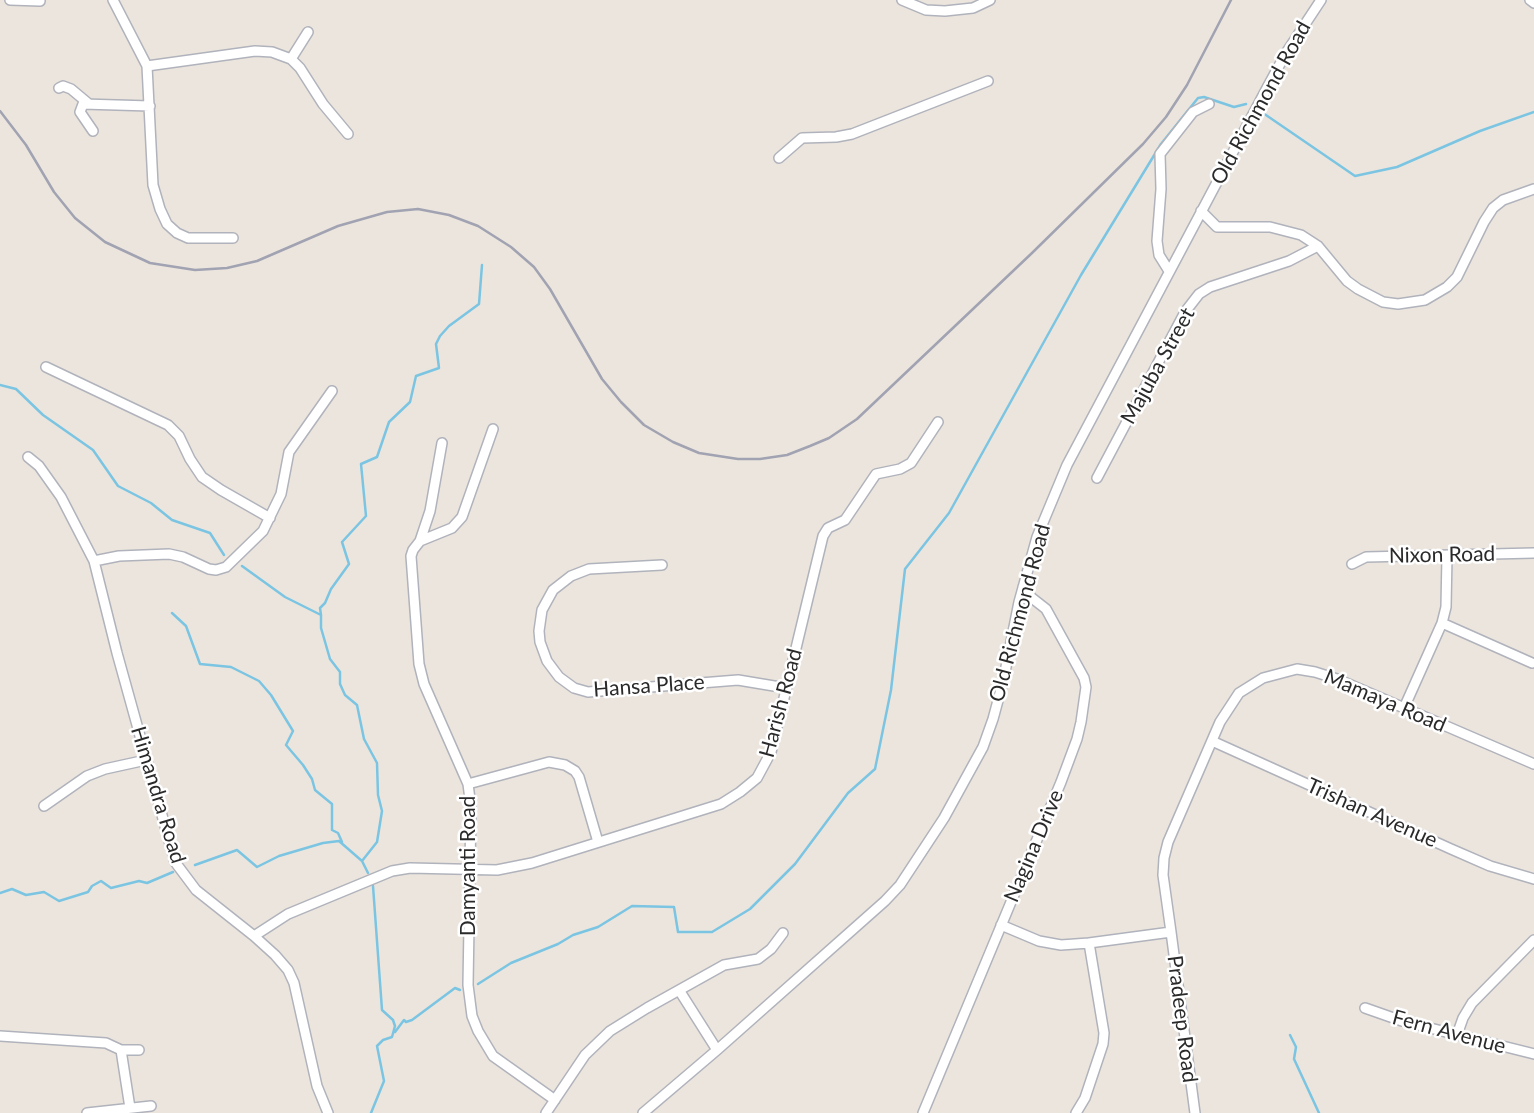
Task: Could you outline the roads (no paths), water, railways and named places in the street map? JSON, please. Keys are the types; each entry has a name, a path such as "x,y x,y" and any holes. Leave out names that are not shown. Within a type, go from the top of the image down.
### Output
{"street":[{"path":"10,0 40,1"},
{"path":"113,0 147,66 153,185 167,224 188,238 233,238"},
{"path":"902,0 926,10 945,11 973,8 990,0"},
{"name":"Old Richmond Road","path":"643,1113 885,901 900,885 944,818 983,747 1003,682 1023,587 1037,537 1067,465 1286,53 1321,0"},
{"path":"1530,0 1534,3"},
{"path":"291,60 308,32"},
{"path":"147,66 255,51 272,52 291,60 300,68 323,104 348,134"},
{"path":"779,158 802,138 852,134 988,81"},
{"path":"59,88 63,86 71,89 89,104"},
{"path":"93,131 80,110 83,104 150,106"},
{"path":"1169,271 1159,255 1157,241 1161,189 1160,154 1193,112 1209,104"},
{"path":"1201,211 1217,227 1280,229 1301,235 1318,246 1347,281 1371,297 1398,304 1425,300 1447,287 1457,277 1493,208 1503,200 1534,189"},
{"name":"Majuba Street","path":"1097,478 1185,312 1199,294 1210,287 1289,261 1318,246"},
{"path":"46,367 168,425 180,436 202,477 270,518"},
{"path":"94,561 119,556 169,554 183,557 209,569 220,569 245,550 263,531 281,494 289,452 332,391"},
{"name":"Harish Road","path":"470,870 497,870 532,863 721,804 749,785 763,768 771,752 825,531 845,520 876,474 900,469 911,463 937,422"},
{"path":"420,541 446,531 461,517 493,429"},
{"name":"Damyanti Road","path":"442,443 430,511 420,541 411,556 421,676 468,784 471,807 469,1001 478,1031 493,1056 555,1100"},
{"name":"Himandra Road","path":"28,457 61,497 94,561 175,862 196,890 254,936 288,970 296,990 318,1091 328,1113"},
{"name":"Nixon Road","path":"1352,564 1366,557 1534,553"},
{"path":"1405,708 1442,623 1446,607 1447,556"},
{"name":"Hansa Place","path":"662,565 589,569 571,576 554,590 542,610 539,631 547,661 559,677 575,688 588,692 737,680 786,688"},
{"name":"Nagina Drive","path":"923,1113 1074,748 1081,722 1086,687 1078,664 1046,609 1023,587"},
{"path":"1442,623 1532,663"},
{"name":"Mamaya Road","path":"1171,932 1163,875 1164,858 1174,826 1220,722 1239,693 1262,678 1297,669 1315,671 1534,764"},
{"name":"Trishan Avenue","path":"1212,741 1490,866 1534,879"},
{"path":"44,806 88,776 105,769 146,760"},
{"path":"468,784 549,762 565,765 579,777 598,842"},
{"path":"254,936 288,914 391,871 470,870"},
{"name":"Pradeep Road","path":"1001,925 1051,944 1089,943 1171,932 1195,1113"},
{"path":"546,1113 585,1055 610,1031 724,965 758,960 783,933"},
{"path":"1457,1035 1472,1003 1534,940"},
{"path":"1076,1113 1085,1098 1103,1044 1104,1033 1089,943"},
{"path":"679,990 717,1050"},
{"name":"Fern Avenue","path":"1366,1008 1402,1021 1534,1054"},
{"path":"0,1036 106,1043 121,1051 139,1050"},
{"path":"121,1051 130,1108"},
{"path":"87,1113 151,1106"}],"waterway":[{"path":"478,984 511,963 573,935 598,927 632,906 674,907 678,932 712,932 750,909 795,864 848,793 875,769 891,690 905,569 949,513 1081,275 1161,144 1198,98 1204,97 1234,107 1246,104"},
{"path":"1263,113 1355,176 1397,167 1480,131 1534,112"},
{"path":"321,615 320,608 349,564 342,542 366,516 361,464 377,457 389,422 410,402 416,376 439,368 436,344 440,336 479,304 482,265"},
{"path":"0,385 16,389 43,415 93,450 118,486 151,503 172,520 210,533 224,555"},
{"path":"242,566 285,597 321,615 321,628 330,659 340,672 340,684 345,695 357,705 364,739 377,763 378,795 382,811 377,842 362,861 368,873"},
{"path":"172,613 186,626 200,664 231,667 259,681 271,695 293,731 286,745 303,765 315,790 332,804 332,830 338,833 342,842"},
{"path":"195,865 237,850 257,867 279,856 339,841 362,861"},
{"path":"0,893 12,889 26,895 44,892 59,901 88,892 101,881 111,888 139,881 147,883 173,872"},
{"path":"371,1113 384,1081 377,1046 392,1037 395,1026 393,1020 382,1010 373,886"},
{"path":"395,1032 404,1020 412,1020 455,988 460,990"},
{"path":"1290,1035 1296,1047 1294,1059 1319,1113"}],"railway":[{"path":"0,111 26,145 54,192 75,218 105,242 150,263 195,270 227,268 257,261 338,226 387,212 418,209 449,215 478,226 511,247 534,267 550,289 602,379 644,425 699,453 738,459 760,459 787,455 810,446 829,438 857,419 1032,253 1143,144 1166,117 1187,85 1231,0"}]}
